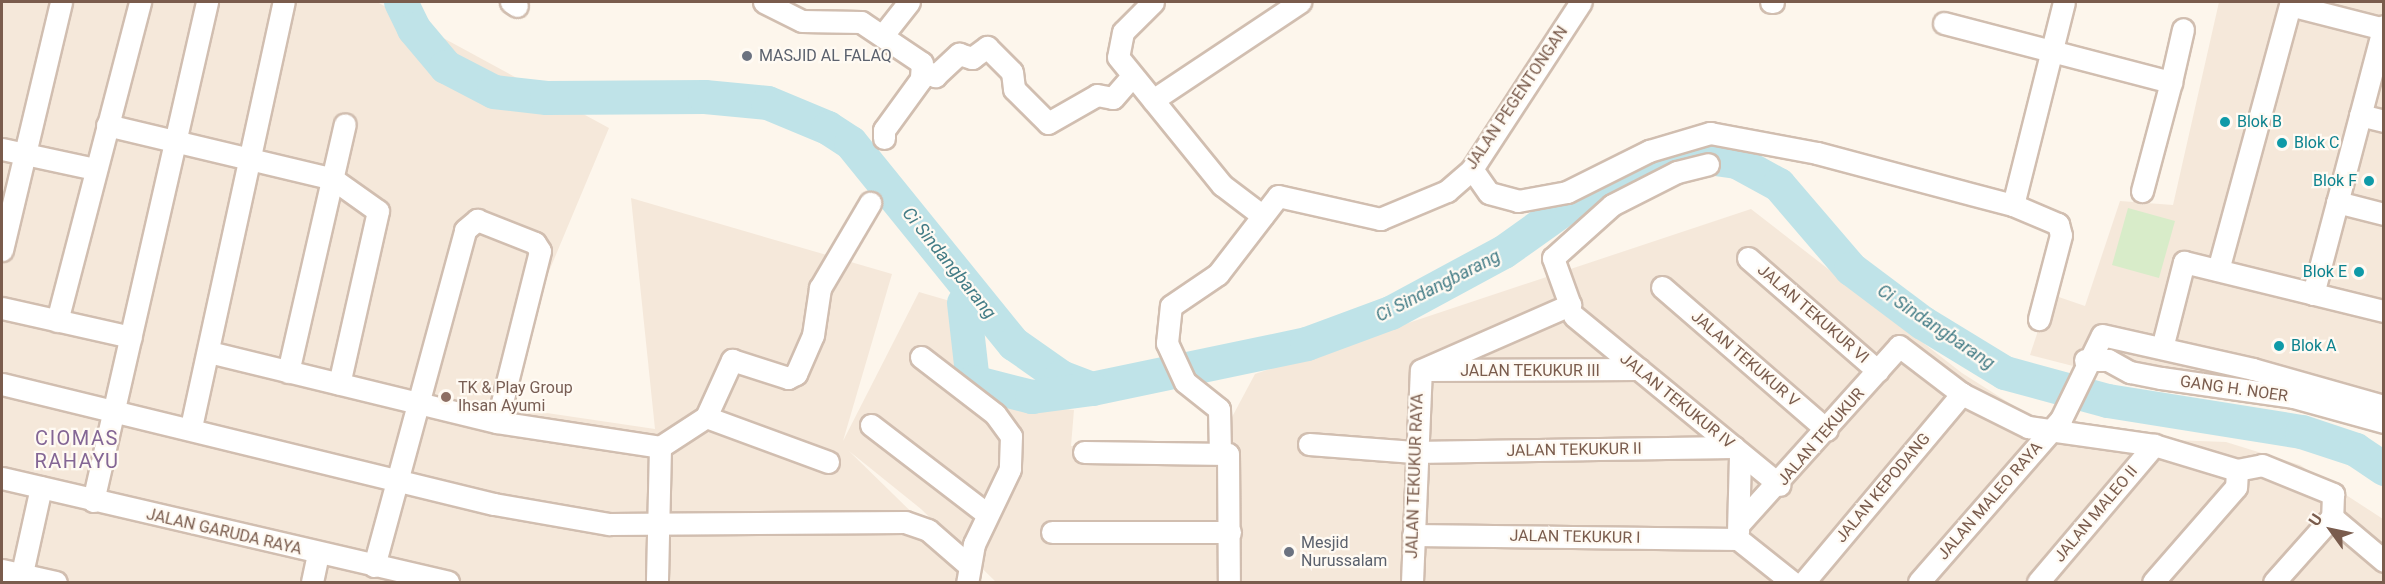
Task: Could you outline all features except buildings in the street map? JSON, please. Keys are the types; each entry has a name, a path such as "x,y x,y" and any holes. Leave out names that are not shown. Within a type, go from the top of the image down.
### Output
{"street":[{"path":"2,250 61,2"},
{"path":"57,321 140,2"},
{"path":"93,501 177,142 207,2"},
{"path":"191,427 252,160 284,2"},
{"path":"764,2 802,21 854,19 913,54 924,70 935,76 959,54 972,58 987,47 1012,72 1014,89 1048,123 1096,95 1113,98 1132,76"},
{"path":"883,35 909,2"},
{"path":"1153,2 1118,42 1118,57 1227,190 1263,216 1218,274 1171,306 1167,343 1185,382 1220,409 1220,453"},
{"path":"1153,100 1300,2"},
{"name":"JALAN PEGENTONGAN","path":"1263,216 1278,196 1360,217 1392,218 1447,191 1472,170 1581,2"},
{"path":"2013,205 2064,2"},
{"path":"2218,270 2291,3 2383,28 2313,294"},
{"path":"1944,23 2171,82"},
{"path":"2142,191 2183,29"},
{"path":"884,138 884,130 924,70"},
{"path":"2360,115 2384,121"},
{"path":"288,372 345,124"},
{"path":"107,125 333,179 380,216 339,384"},
{"path":"1472,170 1499,199 1535,199 1568,192 1678,140 1730,134 2013,205 2060,227 2039,319"},
{"path":"2,149 95,169"},
{"path":"1421,370 1570,305 1553,258 1612,205 1677,172 1708,164"},
{"path":"2337,202 2384,214"},
{"path":"209,352 497,422 660,447 706,417 732,360 788,378 796,374 813,335 820,288 870,203"},
{"path":"374,566 467,223 477,220 535,243 540,251 497,422"},
{"name":"JALAN TEKUKUR VI","path":"1748,258 1878,371"},
{"path":"2384,311 2184,262 2152,346 2384,406"},
{"name":"JALAN TEKUKUR V","path":"1662,287 1827,430"},
{"path":"2,308 131,337"},
{"name":"JALAN TEKUKUR IV","path":"1574,316 1780,485"},
{"path":"1594,372 1596,334"},
{"name":"JALAN MALEO RAYA","path":"1919,582 2057,424 2083,366 2102,335 2152,346"},
{"name":"JALAN TEKUKUR","path":"1738,531 1899,346 1962,394"},
{"path":"2,384 114,408 397,480 533,511 609,524 905,522 928,530 967,573 987,514 1010,469 1008,429 921,357"},
{"name":"GANG H. NOER","path":"2083,366 2108,360 2130,372 2293,397 2384,422"},
{"name":"JALAN TEKUKUR III","path":"1421,370 1594,372 1639,369"},
{"name":"JALAN TEKUKUR RAYA","path":"1412,582 1414,452 1421,370"},
{"path":"1962,394 2028,427 2057,424 2154,445 2236,478"},
{"name":"JALAN KEPODANG","path":"1804,582 1962,394"},
{"path":"706,417 828,462"},
{"path":"871,425 987,514"},
{"name":"JALAN TEKUKUR II","path":"1309,444 1414,452 1737,450"},
{"name":"JALAN MALEO II","path":"2038,582 2154,445"},
{"path":"657,582 660,447"},
{"path":"1737,450 1738,531 1792,582"},
{"path":"1084,452 1220,453 1230,457 1229,582"},
{"path":"2153,582 2236,478 2262,465 2303,479 2333,495 2332,517 2276,582"},
{"name":"JALAN GARUDA RAYA","path":"2,478 318,554 448,582"},
{"path":"41,487 14,575 56,582"},
{"path":"2332,517 2384,561"},
{"name":"JALAN TEKUKUR I","path":"1413,535 1738,531"},
{"path":"1052,532 1230,532"},
{"path":"312,582 318,554"}],"shaded area":[{"path":"2,2 377,2 609,128 493,405 655,429 631,198 892,274 843,441 919,292 950,301 960,369 973,382 1014,404 1074,410 1071,446 1216,447 1255,374 1751,209 1962,373 2061,436 2226,442 2300,465 2383,519 2383,582 996,582 921,509 849,451 983,582 2,582"},
{"path":"2219,2 2383,2 2383,415 2130,365 2086,347 2073,366 2030,355 2050,294 2085,306 2120,201 2173,205"}],"green space":[{"path":"2128,208 2175,221 2159,278 2112,265"}],"waterway":[{"name":"Ci Sindangbarang","path":"401,2 414,29 446,67 494,92 547,98 705,97 768,103 828,128 851,143 1014,344 1061,377 1092,389 1307,344 1391,313 1504,252 1567,207 1687,155 1737,162 1779,185 1851,269 1923,323 2005,373 2108,401 2302,432 2356,450 2384,469"},
{"path":"964,303 973,382 1032,397 1092,389"}],"place":[{"name":"MASJID AL FALAQ","path":"747,56"},
{"name":"Blok B","path":"2225,122"},
{"name":"Blok C","path":"2282,143"},
{"name":"Blok F","path":"2369,181"},
{"name":"Blok E","path":"2359,272"},
{"name":"Blok A","path":"2279,346"},
{"name":"TK & Play Group Ihsan Ayumi","path":"446,397"},
{"name":"Mesjid Nurussalam","path":"1289,552"}],"district":[{"name":"CIOMAS RAHAYU","path":"77,450"}]}
